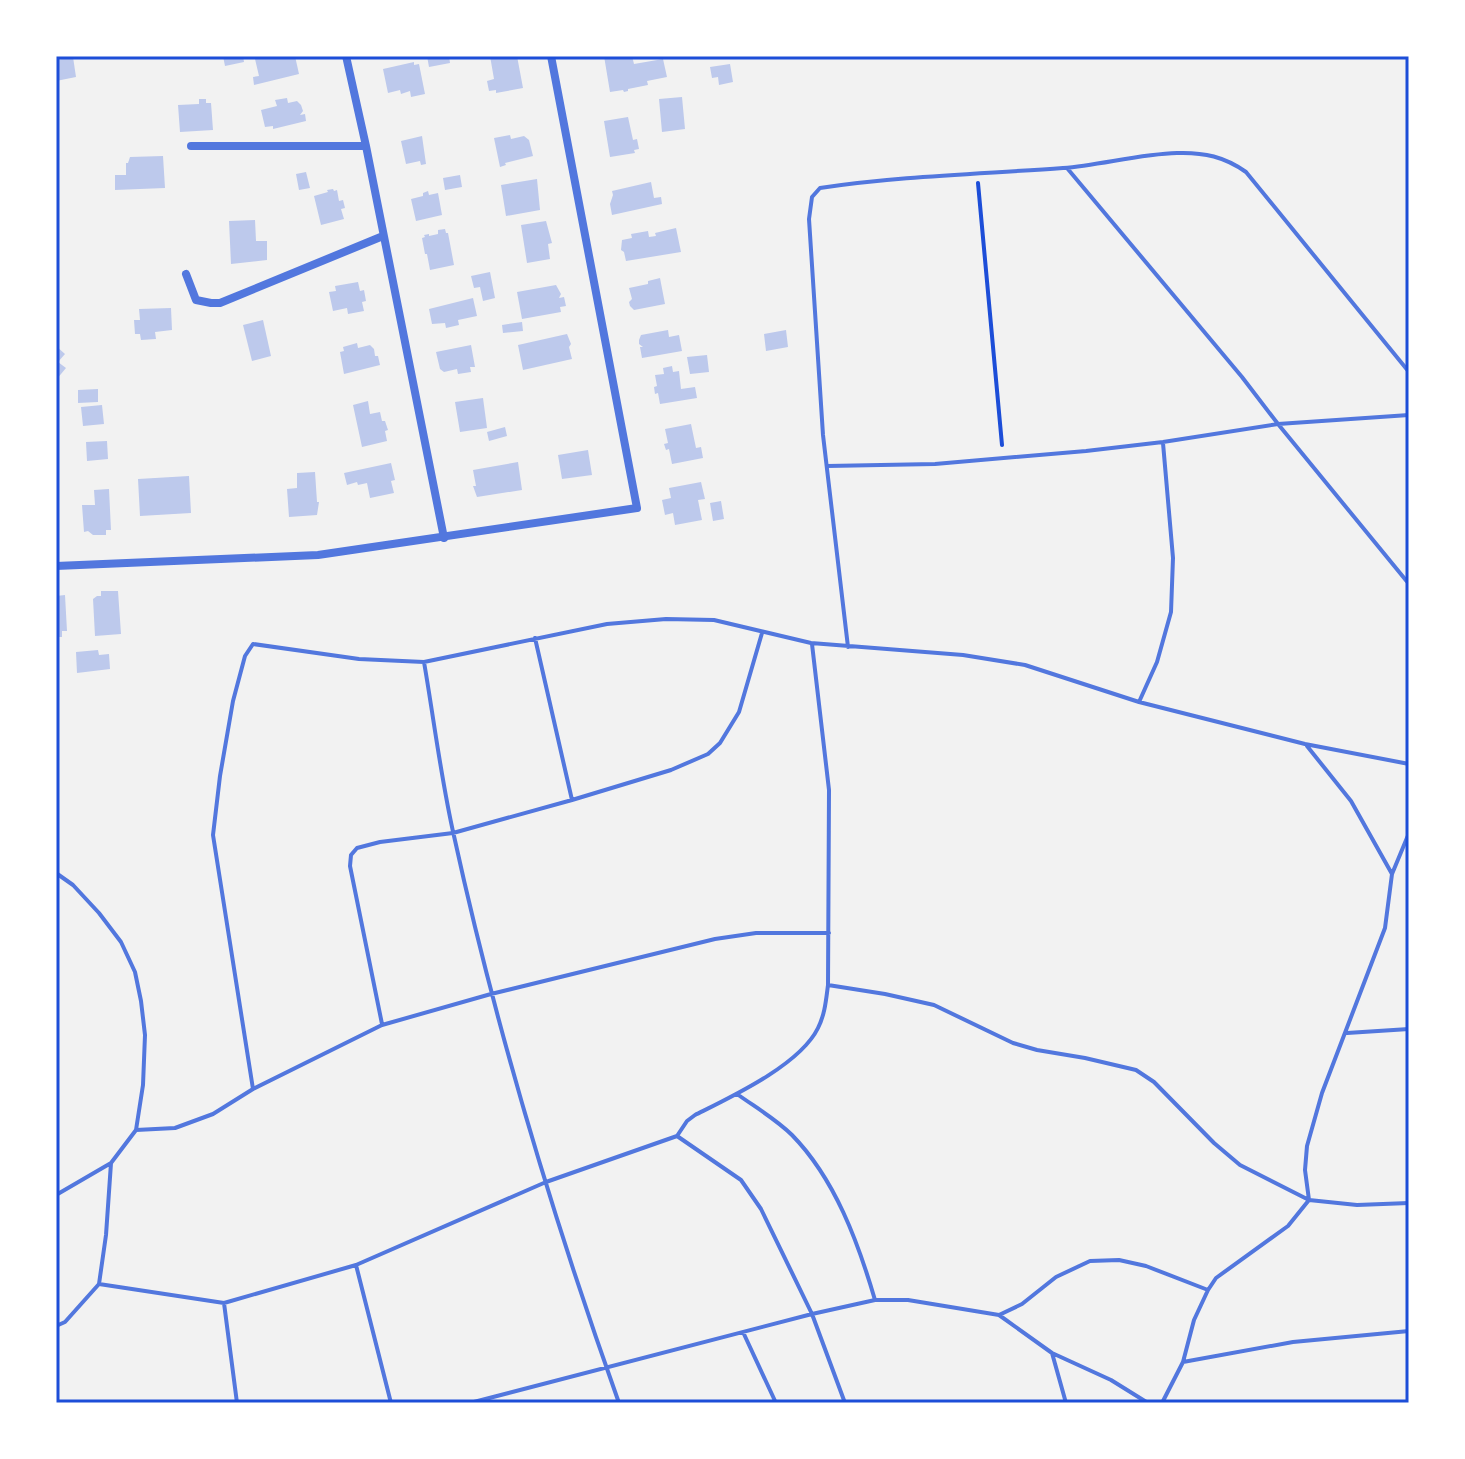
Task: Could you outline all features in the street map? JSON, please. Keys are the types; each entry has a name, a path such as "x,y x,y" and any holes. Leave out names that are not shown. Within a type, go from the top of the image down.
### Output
{"street":[{"path":"346,56 444,538"},
{"path":"56,566 318,555 637,508 551,56"},
{"path":"191,146 366,146"},
{"path":"186,274 196,300 220,303 383,236"}],"lane":[{"path":"848,647 827,466 809,219 812,197 820,188 859,182 1067,168 1177,153 1212,155 1232,162 1246,172 1409,372"},
{"path":"1067,168 1242,377 1409,584"},
{"path":"827,466 935,464 1086,451 1278,424 1409,415"},
{"path":"1139,702 1157,662 1171,612 1173,558 1163,442"},
{"path":"253,1089 213,835 230,716 245,656 253,644 359,659 424,662 607,624 666,619 714,620 811,643 963,655 1025,665 1139,702 1305,744 1409,764"},
{"path":"382,1025 350,866 351,855 357,848 453,833 671,770 708,754 720,743 739,712 762,633"},
{"path":"535,638 572,800"},
{"path":"99,1284 224,1303 356,1265 546,1182 677,1136 695,1115 737,1094 802,1050 817,1031 825,1010 828,985 829,790 811,643"},
{"path":"424,662 453,833 491,994 546,1182 619,1403"},
{"path":"1305,744 1351,801 1392,874"},
{"path":"1162,1403 1183,1362 1194,1320 1216,1278 1288,1226 1309,1200 1305,1170 1307,1146 1322,1093 1385,928 1392,874 1409,833"},
{"path":"56,873 73,885 121,942 135,972 145,1035 143,1085 136,1130 111,1163 56,1195"},
{"path":"136,1130 175,1128 213,1114 253,1089 382,1025 491,994 715,939 756,933 829,933"},
{"path":"828,985 934,1005 1013,1043 1136,1070 1154,1082 1240,1165 1309,1200 1357,1205 1409,1203"},
{"path":"1347,1033 1409,1029"},
{"path":"737,1094 791,1134 824,1175 863,1261 875,1300"},
{"path":"677,1136 741,1180 761,1209 812,1314 845,1403"},
{"path":"56,1326 65,1322 99,1284 111,1163"},
{"path":"999,1315 1022,1304 1056,1277 1090,1261 1119,1260 1146,1266 1208,1290"},
{"path":"356,1265 391,1403"},
{"path":"470,1403 875,1300 908,1300 999,1315 1052,1353 1111,1380 1148,1403"},
{"path":"224,1303 237,1403"},
{"path":"1183,1362 1293,1342 1409,1331"},
{"path":"743,1332 776,1403"},
{"path":"1052,1353 1066,1403"}],"path":[{"path":"976,173 1003,435 1002,458"}],"building":[{"path":"223,56 243,56 244,62 225,66"},
{"path":"295,56 299,74 254,85 253,77 259,76 255,59"},
{"path":"427,56 449,56 450,63 429,67"},
{"path":"490,56 517,56 523,88 496,93 496,90 489,91 487,81 494,79"},
{"path":"604,56 632,56 634,64 663,59 667,77 647,81 648,85 628,91 610,92"},
{"path":"73,57 76,77 56,81 56,60"},
{"path":"414,62 414,65 419,64 425,94 411,97 410,91 388,93 383,69"},
{"path":"730,64 733,82 719,85 718,77 712,78 710,67"},
{"path":"682,97 685,129 662,132 659,99"},
{"path":"287,98 288,103 297,101 301,105 303,111 300,115 305,114 306,121 273,129 273,126 265,127 261,110 277,106 275,100"},
{"path":"199,99 211,103 213,130 180,132 178,105 199,104"},
{"path":"628,117 633,140 637,139 639,149 634,150 635,153 610,157 604,121"},
{"path":"510,135 511,139 524,136 529,140 533,156 500,167 494,138"},
{"path":"422,136 426,164 421,165 420,161 406,164 401,141"},
{"path":"163,156 165,188 115,190 115,175 126,175 126,163 130,157"},
{"path":"306,172 310,188 299,190 296,174"},
{"path":"460,175 462,187 445,190 443,178"},
{"path":"537,179 540,210 506,216 501,185"},
{"path":"651,182 654,198 661,197 662,204 612,215 612,191"},
{"path":"337,190 339,201 343,200 345,208 341,209 344,219 321,225 314,196"},
{"path":"428,191 429,195 438,193 442,215 416,221 411,199"},
{"path":"255,220 256,241 267,241 267,260 231,264 229,221"},
{"path":"546,221 552,243 548,244 550,259 527,263 521,225"},
{"path":"676,228 681,252 626,261 621,250 622,240 632,238 631,234 648,231 649,237"},
{"path":"445,229 454,265 430,270 422,238"},
{"path":"490,272 495,298 483,301 480,287 474,288 471,276"},
{"path":"660,278 665,304 634,310 629,302 632,299 629,288"},
{"path":"358,282 360,291 364,290 364,311 348,314 347,308 333,311 329,292 336,291 335,286"},
{"path":"556,285 561,294 559,298 564,297 566,306 560,307 561,312 522,319 517,292"},
{"path":"473,298 477,316 458,320 459,325 446,328 445,323 432,324 429,309"},
{"path":"171,308 172,330 155,332 156,339 141,340 140,334 135,334 134,320 140,320 139,309"},
{"path":"263,320 271,356 252,361 243,325"},
{"path":"522,322 523,331 503,333 502,325"},
{"path":"668,330 669,337 679,335 682,351 642,358 641,335"},
{"path":"786,330 788,347 766,351 764,334"},
{"path":"567,334 572,359 523,370 518,345"},
{"path":"357,343 358,348 370,345 380,365 344,374 340,352 344,351 343,347"},
{"path":"471,345 475,367 470,367 471,372 458,374 457,369 444,372 440,369 436,352"},
{"path":"56,346 65,354 58,362 66,368 56,380"},
{"path":"707,355 709,372 690,374 687,357"},
{"path":"672,366 673,372 679,371 681,389 695,387 697,398 660,404 658,393 655,394 655,375 664,374 663,368"},
{"path":"98,389 98,402 78,403 78,390"},
{"path":"483,398 487,428 460,432 455,402"},
{"path":"368,401 370,414 380,412 382,421 385,421 387,441 362,447 353,405"},
{"path":"102,405 104,424 83,426 81,407"},
{"path":"691,424 696,448 701,447 703,458 672,464 669,449 666,450 664,444 668,443 665,429"},
{"path":"505,427 507,436 489,441 487,432"},
{"path":"107,441 108,459 87,461 86,442"},
{"path":"588,450 592,475 562,479 558,455"},
{"path":"518,462 522,490 477,497 473,470"},
{"path":"391,463 394,493 370,498 367,483 347,485 344,473"},
{"path":"315,472 319,502 317,515 289,517 287,489 297,488 297,473"},
{"path":"189,476 191,513 140,516 138,479"},
{"path":"701,482 705,499 698,500 702,520 675,525 673,513 665,515 662,500 671,498 669,488"},
{"path":"109,489 111,530 106,530 106,535 84,532 82,505 95,505 94,490"},
{"path":"721,501 724,519 713,521 710,503"},
{"path":"101,591 118,591 121,634 95,636 93,599 101,596"},
{"path":"65,595 67,631 62,631 62,637 56,637 56,596"},
{"path":"98,650 99,655 109,654 110,669 77,673 76,652"}]}
